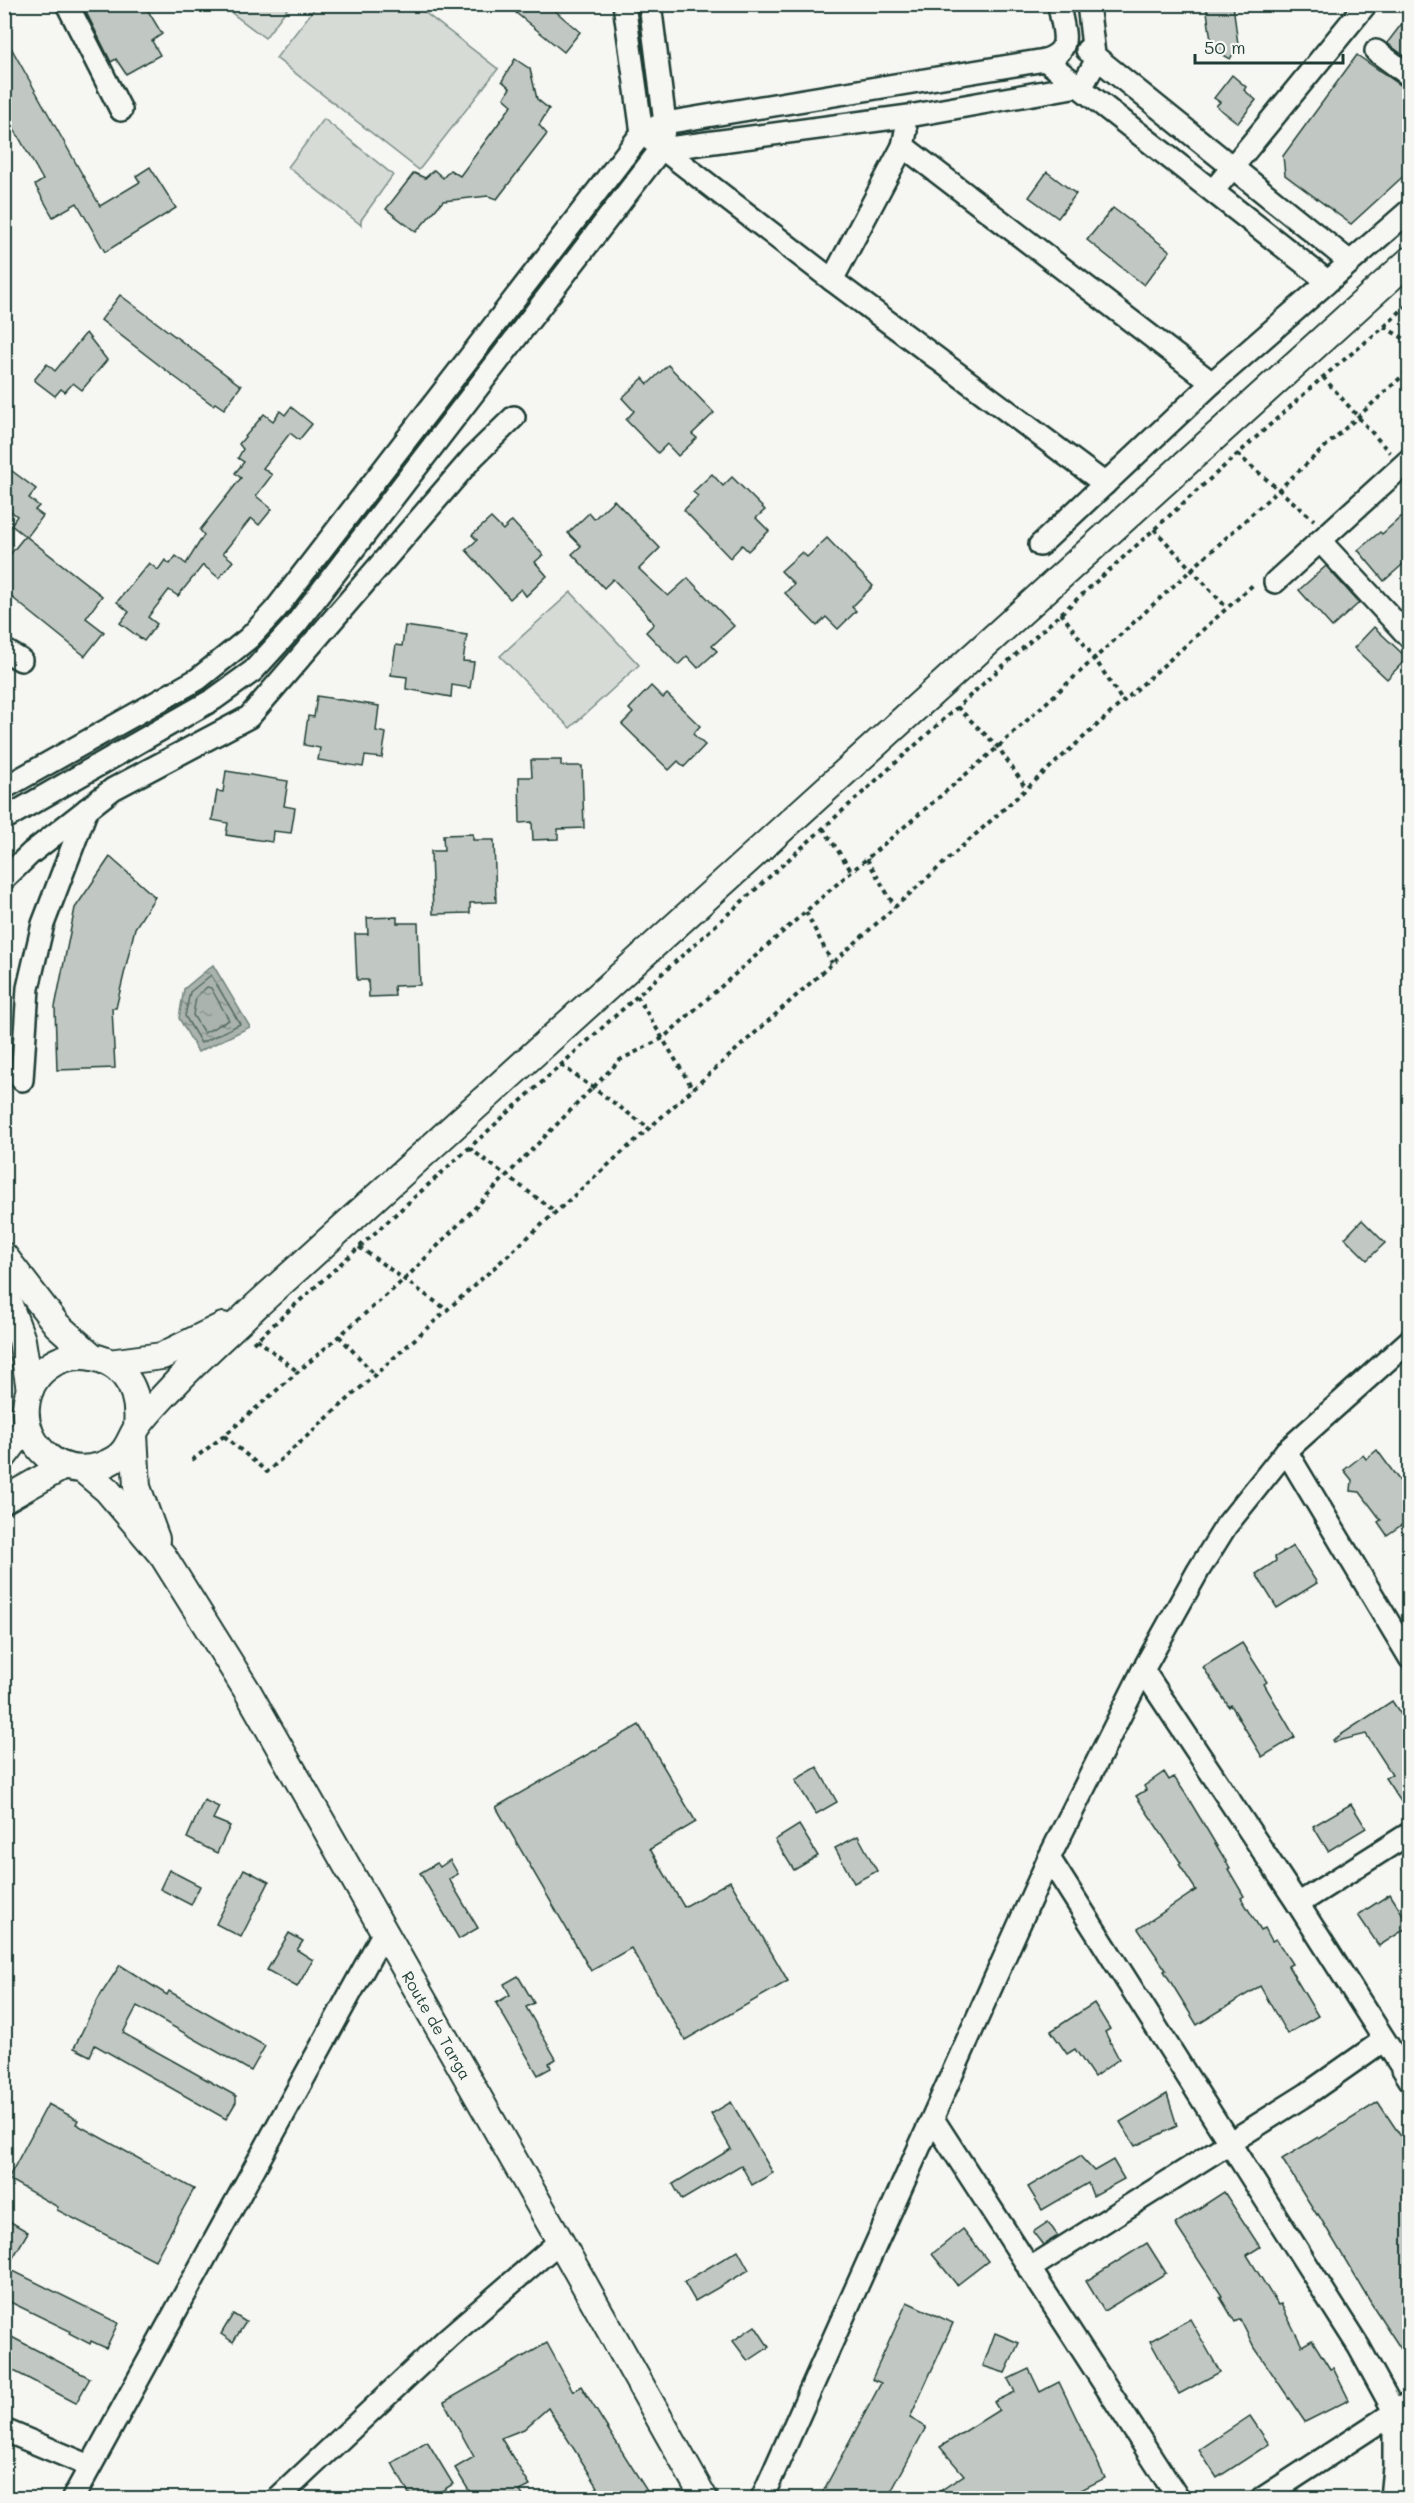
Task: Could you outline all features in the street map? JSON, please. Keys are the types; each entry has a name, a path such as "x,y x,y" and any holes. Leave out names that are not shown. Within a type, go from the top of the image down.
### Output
{"main road":[{"path":"4,1500 73,1468 101,1466 117,1458 175,1384 257,1305 1410,260"},
{"path":"4,1256 57,1325 124,1374 135,1390 139,1408 136,1431"},
{"path":"4,1291 22,1340 30,1390"},
{"path":"73,1468 47,1457 35,1443 27,1426 26,1408 30,1390 40,1374 55,1363 73,1356 101,1359 162,1356 207,1335 257,1305"},
{"path":"4,1456 27,1426"},
{"name":"Route de Targa","path":"136,1431 137,1487 163,1556"},
{"name":"Route de Targa","path":"73,1468 107,1490 163,1556 248,1692 704,2499"}],"street":[{"path":"67,4 121,110"},
{"path":"624,4 642,133 832,280 1105,484"},
{"path":"4,819 182,719 243,678 270,655 296,624 661,149 665,123 650,4"},
{"path":"4,788 198,679 249,638 276,609 642,133 665,123 1045,60 1059,55 1063,50 1064,37 1059,4"},
{"path":"661,149 909,116 1078,86 1093,68 1094,55 1088,4"},
{"path":"1213,191 1366,4"},
{"path":"1062,30 1350,262"},
{"path":"1376,51 1410,76"},
{"path":"1045,60 1327,281"},
{"path":"832,280 903,146 909,116"},
{"path":"903,146 1212,383"},
{"path":"1040,545 1212,383 1410,210"},
{"path":"4,879 31,853 113,789 249,717 473,457 514,417"},
{"path":"1268,580 1402,459"},
{"path":"1320,533 1410,638"},
{"path":"4,1066 22,1080 28,988 43,924 87,809"},
{"path":"762,2499 1049,1858 1143,1670 1198,1571 1226,1526 1286,1451 1336,1403 1410,1340"},
{"path":"1286,1451 1410,1658"},
{"path":"1143,1670 1298,1904 1410,2080"},
{"path":"1298,1904 1410,1833"},
{"path":"1049,1858 1359,2347 1402,2406 1391,2499"},
{"path":"73,2499 384,1932"},
{"path":"1029,2269 1306,2094 1384,2040"},
{"path":"933,2119 1179,2499"},
{"path":"278,2499 449,2337 560,2241"},
{"path":"1263,2499 1402,2406"},
{"path":"4,2430 90,2466"}],"path":[{"path":"249,1346 1060,613 1410,302"},
{"path":"1384,327 1410,342"},
{"path":"192,1460 224,1436 406,1278 620,1060 663,1038 998,747 1410,369"},
{"path":"1323,377 1357,418 1402,459"},
{"path":"1237,454 1320,533"},
{"path":"1154,529 1227,608"},
{"path":"224,1436 267,1472 1227,608 1268,580"},
{"path":"1060,613 1095,658 1123,702"},
{"path":"957,707 998,747 1026,789"},
{"path":"823,828 852,872"},
{"path":"867,860 895,907"},
{"path":"806,912 832,963"},
{"path":"637,996 693,1089"},
{"path":"561,1065 649,1128"},
{"path":"469,1148 556,1212"},
{"path":"359,1247 406,1278 447,1310"},
{"path":"339,1336 375,1375"},
{"path":"257,1339 298,1372"}],"shaded area":[{"path":"318,4 415,5 498,69 419,170 276,58"},
{"path":"221,5 290,5 265,38"},
{"path":"324,119 393,175 361,220 361,225 288,167"},
{"path":"571,592 639,665 570,728 500,656"}],"water":[{"path":"213,965 250,1027 198,1052 179,1018 184,989"}],"building":[{"path":"82,4 144,4 162,34 152,41 160,55 126,74 116,59 111,62"},
{"path":"523,4 547,4 580,32 564,52 516,13"},
{"path":"1206,4 1233,4 1238,45 1230,59 1212,48"},
{"path":"1410,13 1410,60 1387,43"},
{"path":"4,35 100,206 140,182 136,176 150,167 176,208 105,252 77,203 53,217 35,185 43,180 4,111"},
{"path":"1357,55 1410,89 1410,170 1351,224 1285,175 1283,156"},
{"path":"515,59 530,69 537,99 549,109 539,125 547,134 497,199 488,196 443,201 416,232 386,209 414,173 425,178 434,170 443,178 450,170 460,176 512,105 504,98 510,88 502,81"},
{"path":"1232,75 1256,100 1238,123 1216,106 1220,102 1214,98"},
{"path":"1047,172 1076,194 1058,218 1029,197"},
{"path":"1113,208 1170,251 1144,285 1087,240"},
{"path":"120,295 241,386 224,409 215,403 213,405 101,320"},
{"path":"86,333 107,360 82,390 73,383 65,392 61,389 55,396 34,380 47,364 55,371"},
{"path":"668,365 714,413 692,434 697,438 678,456 667,444 658,453 626,420 634,411 622,398 643,378 648,384"},
{"path":"291,407 312,424 299,440 290,433 263,468 272,475 256,496 272,509 259,525 251,518 223,553 233,561 219,578 203,565 178,596 169,590 148,617 157,624 144,641 120,623 129,612 117,602 149,563 158,570 165,560 170,564 176,556 186,564 204,535 200,530 241,478 235,473 244,462 238,458 243,449 239,444 264,414 273,421 280,411 285,415"},
{"path":"4,465 36,489 29,498 39,506 35,510 43,516 27,537 102,596 86,618 104,632 85,656 4,591 4,562 25,536 11,525 17,516 4,506"},
{"path":"712,474 723,486 732,477 765,510 756,518 769,531 748,551 742,545 730,558 684,510 698,496 693,492"},
{"path":"614,500 660,548 639,569 668,596 688,578 734,626 712,646 717,651 698,668 687,656 678,665 646,632 654,624 643,610 613,579 604,588 572,554 581,546 568,533 589,513 594,519"},
{"path":"1410,509 1410,558 1384,581 1358,550 1380,532 1382,534"},
{"path":"491,518 503,530 512,521 543,555 535,562 547,576 526,596 521,589 510,599 466,550 477,540 472,535"},
{"path":"827,538 873,586 852,607 856,611 838,629 826,617 817,626 785,593 794,584 781,571 802,552 807,557"},
{"path":"1326,566 1359,603 1332,627 1299,590"},
{"path":"405,626 467,635 463,661 474,662 470,688 452,685 451,697 406,689 407,677 391,675 396,645 402,646"},
{"path":"1374,627 1407,658 1387,679 1354,648"},
{"path":"651,686 663,698 667,694 700,726 693,734 705,745 684,767 678,761 669,770 622,724 633,713 629,709"},
{"path":"317,696 379,706 376,731 386,733 382,758 365,756 363,767 318,760 320,748 304,745 308,716 314,717"},
{"path":"531,760 561,760 561,766 582,766 584,828 558,829 558,839 533,840 532,822 520,823 519,777 532,777"},
{"path":"226,771 288,781 284,806 295,808 291,833 273,831 272,842 226,835 228,823 212,820 217,791 223,792"},
{"path":"473,834 473,840 494,840 496,902 470,903 470,913 433,914 431,851 444,851 443,835"},
{"path":"110,857 155,897 135,928 116,1008 112,1008 115,1068 57,1070 55,1007 75,908"},
{"path":"397,917 397,923 418,923 420,985 394,986 395,996 369,997 368,980 357,980 355,934 368,934 367,918"},
{"path":"1362,1220 1385,1243 1367,1260 1345,1238"},
{"path":"1377,1450 1410,1495 1410,1519 1387,1535 1378,1522 1381,1520 1360,1492 1351,1491 1352,1480 1344,1470 1363,1455 1366,1459"},
{"path":"1293,1546 1317,1583 1277,1608 1256,1574 1276,1561 1275,1557"},
{"path":"1242,1643 1267,1682 1264,1684 1295,1737 1262,1757 1231,1705 1229,1707 1203,1667"},
{"path":"1392,1701 1410,1728 1410,1815 1385,1778 1392,1774 1366,1734 1334,1742 1333,1740"},
{"path":"639,1725 696,1822 650,1849 684,1907 730,1881 788,1981 685,2040 631,1948 591,1971 496,1807"},
{"path":"817,1767 837,1802 816,1814 795,1780"},
{"path":"1164,1772 1169,1780 1174,1777 1185,1793 1230,1868 1228,1869 1244,1896 1241,1898 1261,1930 1265,1928 1272,1941 1276,1939 1292,1964 1288,1966 1318,2016 1287,2034 1260,1986 1197,2025 1164,1971 1166,1970 1138,1929 1196,1890 1179,1864 1181,1863 1136,1796 1146,1790 1144,1786"},
{"path":"204,1800 219,1807 213,1819 230,1826 217,1853 187,1838"},
{"path":"1351,1804 1366,1828 1328,1851 1313,1826"},
{"path":"799,1825 818,1856 794,1870 775,1840"},
{"path":"858,1836 877,1871 854,1883 835,1848"},
{"path":"450,1860 458,1874 449,1879 478,1928 459,1939 420,1873 437,1863 440,1867"},
{"path":"244,1869 269,1882 241,1937 216,1924"},
{"path":"169,1870 200,1886 191,1905 160,1889"},
{"path":"1390,1894 1410,1926 1379,1946 1358,1915"},
{"path":"289,1933 303,1941 297,1950 313,1960 297,1987 267,1970"},
{"path":"120,1965 167,1995 169,1991 265,2046 251,2071 137,2006 123,2033 236,2096 236,2102 226,2119 95,2045 90,2056 74,2048 98,1999"},
{"path":"518,1976 534,2003 526,2007 556,2059 549,2063 551,2068 538,2075 496,2003 510,1995 504,1984"},
{"path":"1094,2003 1110,2029 1105,2032 1119,2059 1094,2077 1075,2049 1067,2054 1051,2031"},
{"path":"1167,2094 1177,2126 1135,2146 1120,2122"},
{"path":"731,2102 773,2173 752,2185 741,2165 682,2200 673,2184 731,2149 711,2114"},
{"path":"1378,2102 1410,2150 1410,2363 1282,2159"},
{"path":"48,2104 78,2120 76,2124 194,2189 155,2260 57,2210 58,2207 8,2179"},
{"path":"1080,2156 1094,2171 1113,2160 1124,2179 1093,2196 1088,2183 1042,2210 1028,2187"},
{"path":"1224,2192 1260,2247 1247,2255 1278,2305 1281,2304 1302,2346 1312,2340 1330,2369 1333,2368 1349,2400 1305,2422 1253,2345 1240,2319 1235,2322 1220,2297 1222,2296 1175,2224"},
{"path":"4,2218 28,2232 7,2268 118,2323 106,2348 91,2341 90,2344 69,2333 70,2331 4,2299"},
{"path":"1048,2222 1058,2236 1043,2245 1033,2232"},
{"path":"963,2229 988,2261 957,2285 932,2254"},
{"path":"1147,2243 1166,2273 1104,2311 1086,2281"},
{"path":"738,2250 749,2270 695,2301 684,2282"},
{"path":"907,2302 953,2323 910,2418 926,2427 887,2499 819,2499 881,2383 872,2379"},
{"path":"233,2314 246,2322 233,2342 221,2334"},
{"path":"1190,2319 1220,2372 1179,2394 1150,2341"},
{"path":"755,2326 769,2347 748,2361 733,2341"},
{"path":"4,2333 90,2378 76,2403 4,2366"},
{"path":"995,2333 1019,2343 1005,2373 983,2366"},
{"path":"547,2343 573,2391 581,2386 652,2499 580,2499 598,2487 548,2408 524,2429 501,2438 530,2486 520,2491 525,2499 474,2499 455,2468 474,2457 444,2402"},
{"path":"1029,2369 1040,2392 1059,2382 1105,2478 1073,2494 1075,2499 928,2499 964,2475 940,2447 999,2410 994,2402 1015,2392 1008,2379"},
{"path":"1250,2416 1269,2444 1217,2478 1199,2450"},
{"path":"427,2441 453,2484 429,2499 412,2499 392,2463"}]}
